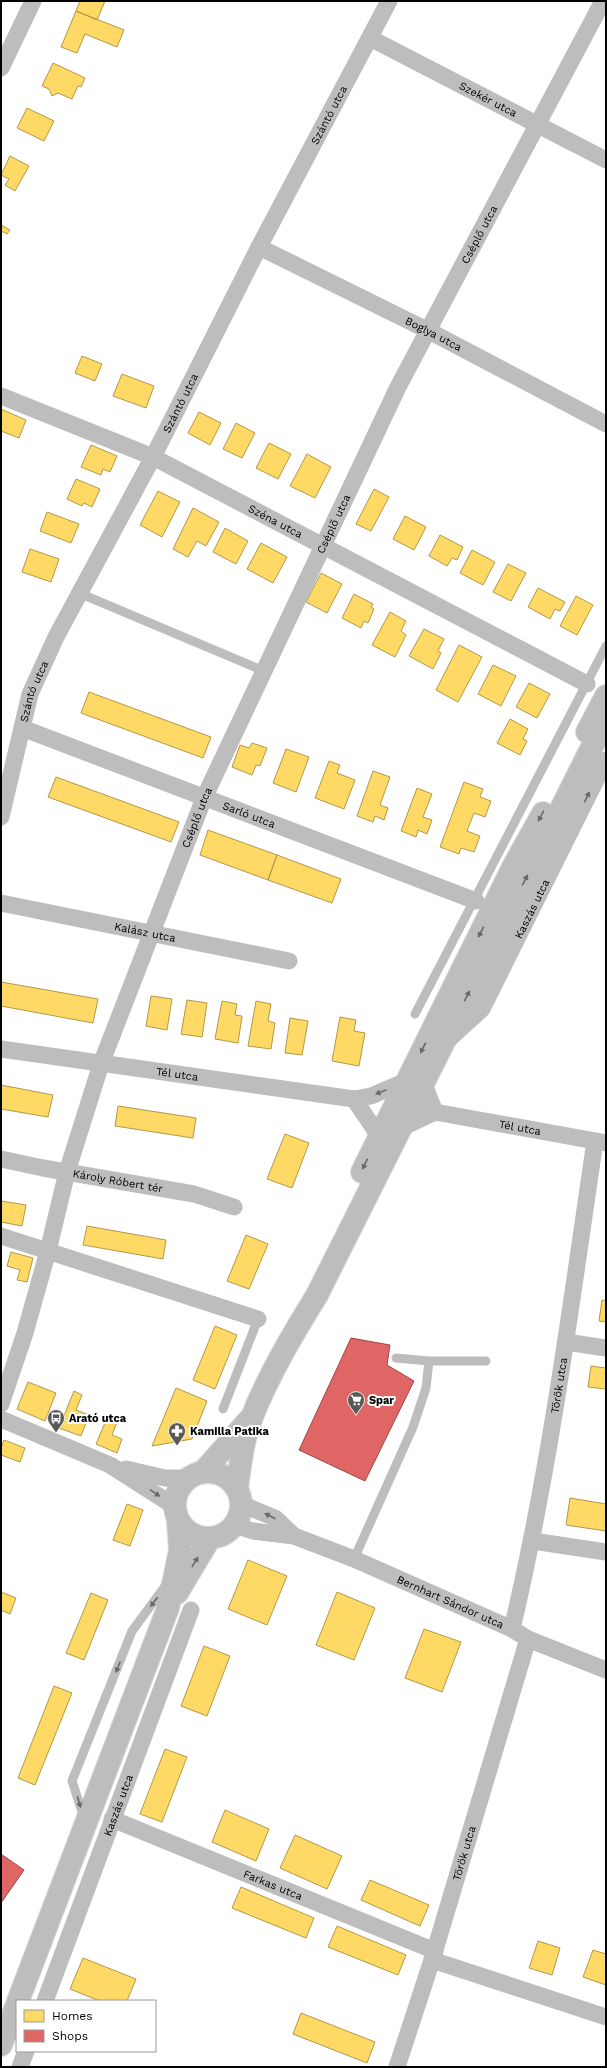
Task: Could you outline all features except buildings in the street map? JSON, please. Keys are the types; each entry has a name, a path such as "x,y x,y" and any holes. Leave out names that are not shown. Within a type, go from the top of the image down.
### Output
{"main road":[{"path":"176,1514 186,1531 198,1537 210,1538 224,1534 234,1525 239,1515 242,1457 251,1418 289,1341 317,1295 401,1128 415,1081 514,865 606,696"},
{"path":"289,1341 306,1287 379,1136 415,1081 442,1046 606,719"},
{"path":"18,2000 168,1608 180,1550 176,1514 177,1491 195,1475 251,1418"},
{"path":"195,1475 216,1473 228,1479 239,1496"},
{"path":"168,1608 210,1538"},
{"path":"1,2045 16,2007"}],"street":[{"path":"1,68 33,1"},
{"name":"Szántó utca","path":"1,817 30,694 56,637 153,457 259,247 389,1"},
{"name":"Cséplő utca","path":"101,1064 204,798 398,387 538,126 603,1"},
{"name":"Szekér utca","path":"370,38 606,160"},
{"name":"Boglya utca","path":"259,247 429,331 606,424"},
{"name":"Széna utca","path":"1,396 153,457 586,684"},
{"name":"Sarló utca","path":"22,728 476,901"},
{"name":"Kaszás utca","path":"442,1046 482,1009 606,760"},
{"name":"Kalász utca","path":"1,903 289,961"},
{"name":"Tél utca","path":"1,1049 354,1099 371,1096 415,1081"},
{"path":"1,1404 25,1333 48,1252 67,1172 101,1064"},
{"path":"401,1128 435,1112 415,1081"},
{"path":"354,1099 379,1136"},
{"name":"Tél utca","path":"435,1112 600,1142"},
{"name":"Török utca","path":"512,1629 533,1541 600,1142"},
{"name":"Károly Róbert tér","path":"1,1159 194,1194 234,1207"},
{"path":"1,1236 258,1320"},
{"path":"566,1342 606,1348"},
{"path":"1,1419 110,1465 165,1478 195,1475"},
{"path":"110,1465 176,1514"},
{"name":"Bernhart Sándor utca","path":"239,1496 275,1518 294,1536"},
{"name":"Bernhart Sándor utca","path":"234,1525 252,1531 294,1536 354,1559 512,1629 528,1639 606,1670"},
{"path":"533,1541 606,1552"},
{"name":"Kaszás utca","path":"44,2000 191,1610"},
{"name":"Török utca","path":"397,2067 434,1955 528,1639"},
{"name":"Farkas utca","path":"112,1819 434,1955 606,2017"},
{"path":"20,2067 26,2052"}],"lane":[{"path":"79,593 264,671"},
{"path":"415,1014 476,901 606,646"},
{"path":"223,1409 258,1320"},
{"path":"396,1358 429,1361 486,1361"},
{"path":"354,1559 413,1427 426,1388 429,1361"},
{"path":"85,1823 72,1781 132,1631 176,1572"}],"place":[{"name":"Spar","path":"356,1415"},
{"name":"Arató utca","path":"56,1433"},
{"name":"Kamilla Patika","path":"177,1446"}]}
